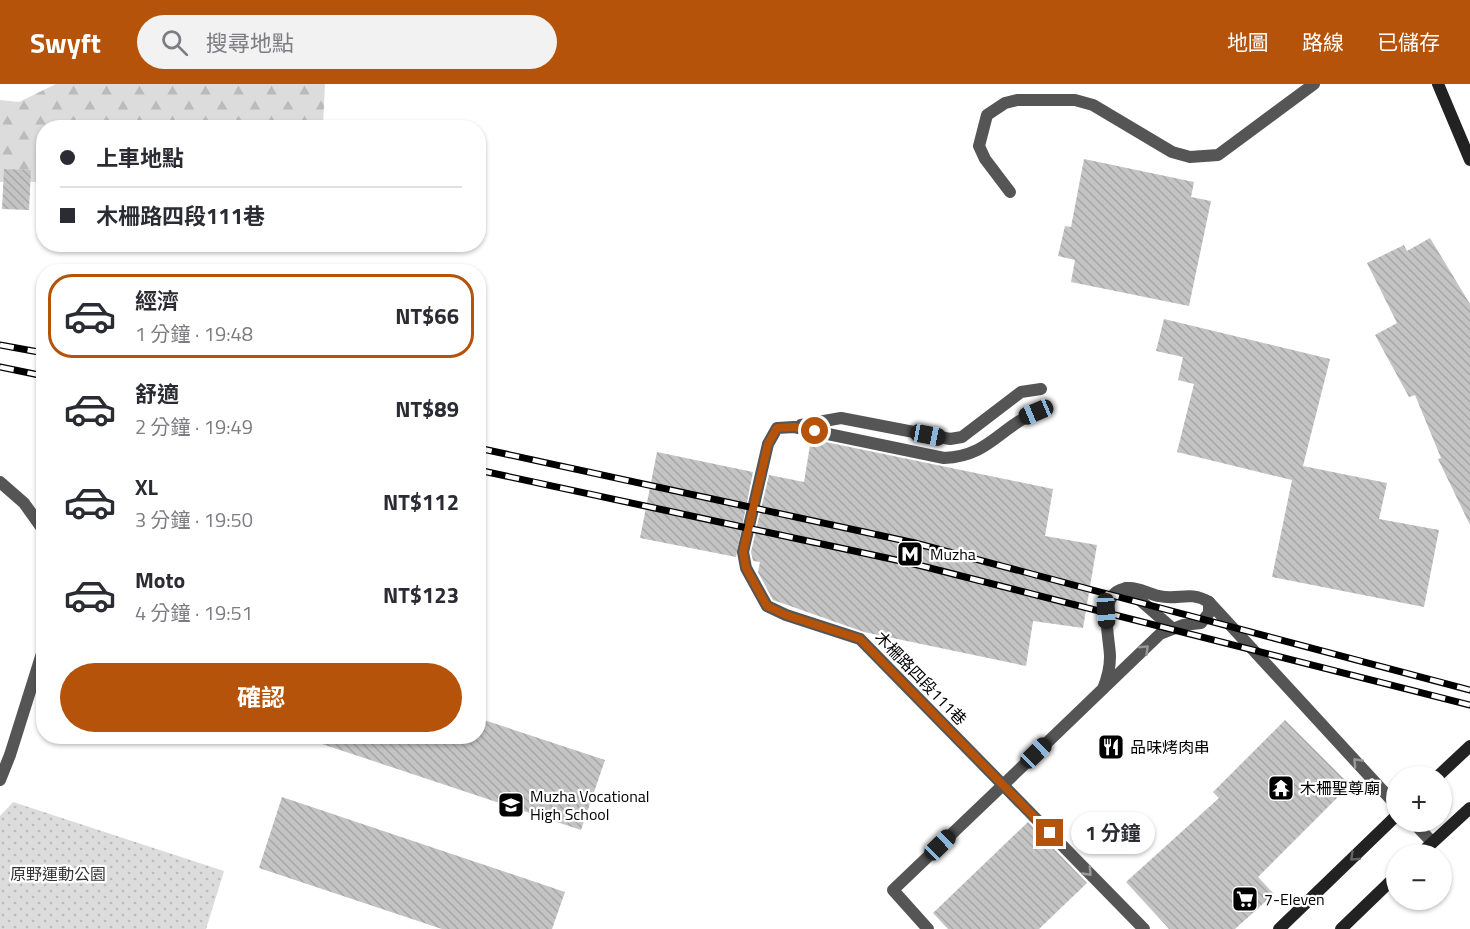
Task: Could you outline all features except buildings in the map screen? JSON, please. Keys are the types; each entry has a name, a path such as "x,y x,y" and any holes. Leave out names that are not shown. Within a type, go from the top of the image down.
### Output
{"main road":[{"path":"1438,84 1470,160"},
{"path":"1449,766 1470,746"},
{"path":"1432,842 1470,808"},
{"path":"1279,929 1386,826"},
{"path":"1341,929 1386,886"}],"street":[{"path":"1010,192 985,159 979,146 981,129 987,115 1005,103 1017,100 1075,100 1092,105 1172,152 1190,157 1218,155 1314,84"},
{"path":"794,427 841,418 950,439 962,437 1022,392 1041,389"},
{"path":"794,427 944,458 964,457 980,450 1024,417 1036,412"},
{"name":"木柵路四段111巷","path":"794,427 777,428 771,435 743,552 746,568 767,606 786,615 860,639 1144,929"},
{"path":"0,482 24,504 36,520"},
{"path":"1126,588 1172,628"},
{"path":"1103,689 1110,661 1106,611 1111,599 1126,588 1167,597 1189,594 1209,602 1386,794"},
{"path":"928,929 893,890 1160,634 1172,628 1201,622 1209,613 1209,602"},
{"path":"0,780 36,672"},
{"path":"1422,832 1432,842"}],"green space":[{"path":"56,84 325,84 323,120 36,120 36,182 0,182 0,100 19,102"},
{"name":"原野運動公園","path":"13,802 224,871 206,929 0,929 0,816"}],"railway":[{"path":"0,345 36,352"},
{"path":"0,367 36,374"},
{"path":"486,450 915,543 1470,690"},
{"path":"486,472 910,563 1470,705"}],"place":[{"name":"Muzha","path":"910,554"},
{"name":"品味烤肉串","path":"1111,747"},
{"name":"木柵聖尊廟","path":"1281,788"},
{"name":"Muzha Vocational High School","path":"511,805"},
{"name":"7-Eleven","path":"1245,899"}],"route":[{"path":"815,431 785,426 777,428 768,444 743,552 746,568 767,606 786,615 860,639 1050,833"}]}
